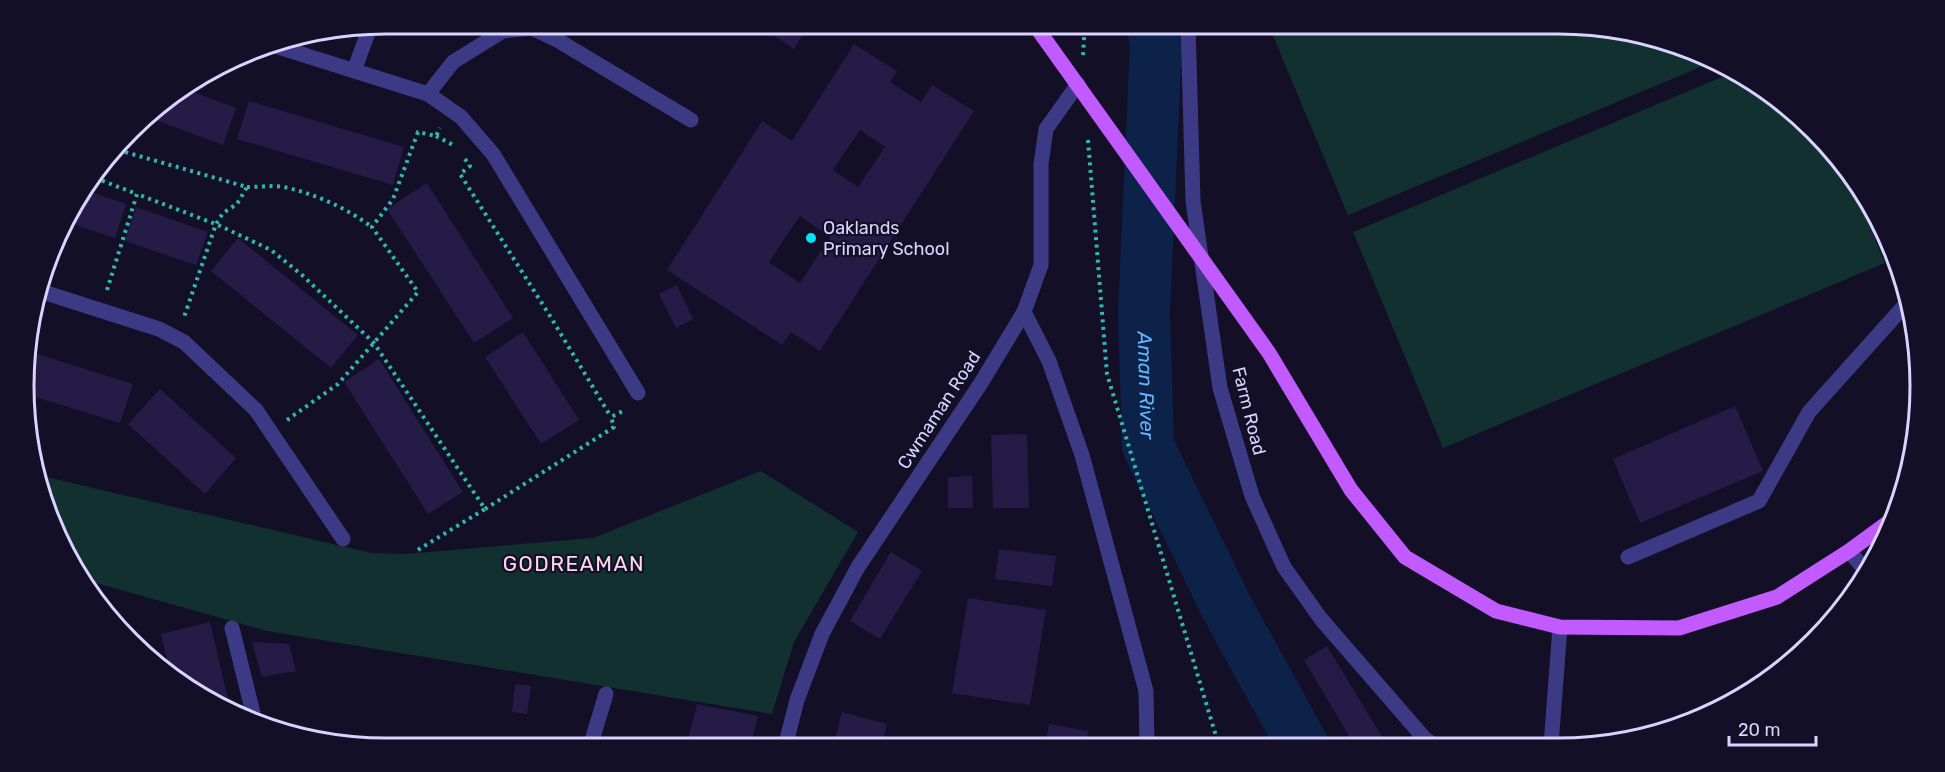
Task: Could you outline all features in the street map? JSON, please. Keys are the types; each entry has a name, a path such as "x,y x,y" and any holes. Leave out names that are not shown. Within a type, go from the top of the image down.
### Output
{"main road":[{"path":"1041,34 1269,353 1351,490 1405,557 1496,611 1560,627 1679,628 1777,597 1881,527"}],"street":[{"path":"428,94 453,62 498,34"},
{"path":"544,34 691,120"},
{"name":"Farm Road","path":"1188,34 1193,201 1220,388 1252,496 1284,567 1322,619 1424,738"},
{"path":"354,71 367,35"},
{"path":"285,49 428,94 462,117 493,154 638,393"},
{"name":"Cwmaman Road","path":"787,738 797,700 822,634 858,567 981,383 1024,312 1041,265 1041,164 1046,129 1080,86"},
{"path":"47,293 159,329 184,342 256,410 343,539"},
{"path":"1628,557 1759,501 1809,412 1902,308"},
{"path":"1024,312 1049,361 1082,454 1146,691 1147,738"},
{"path":"1849,550 1861,565"},
{"path":"1552,738 1560,627"},
{"path":"232,628 253,712"},
{"path":"593,738 606,694"}],"path":[{"path":"1083,63 1084,34"},
{"path":"436,136 449,109"},
{"path":"372,227 393,198 418,132 436,136 457,147"},
{"path":"1088,136 1107,375 1217,738"},
{"path":"124,152 247,188 282,186 325,200 356,215 372,227 418,292 338,384 272,431"},
{"path":"416,550 614,427 611,417 543,305 460,174 470,166 464,156"},
{"path":"101,180 216,224 272,250 302,275 374,343 485,509"},
{"path":"174,337 185,315 216,224 223,213 237,204 247,188"},
{"path":"100,311 137,194"},
{"path":"611,417 644,399 638,393"}],"green space":[{"path":"1272,34 1582,35 1650,46 1703,66 1348,215"},
{"path":"1724,76 1773,107 1808,137 1823,154 1862,208 1885,263 1443,448 1353,232"},
{"path":"761,471 858,532 794,642 772,714 267,631 95,583 61,521 46,477 371,553 405,554 593,538"}],"building":[{"path":"772,34 803,34 794,49"},
{"path":"854,44 897,71 890,82 921,102 932,85 974,111 820,351 791,332 782,345 667,270 762,121 792,141","holes":["860,130 885,147 858,187 833,170","800,216 830,237 800,283 769,262"]},
{"path":"194,92 236,108 223,145 156,120"},
{"path":"249,101 404,147 393,185 237,139"},
{"path":"427,183 513,318 474,343 387,209"},
{"path":"93,193 126,204 115,238 74,224"},
{"path":"136,207 208,232 196,265 125,241"},
{"path":"238,238 358,335 331,368 211,271"},
{"path":"677,285 693,319 676,328 659,294"},
{"path":"523,332 579,420 541,444 485,357"},
{"path":"36,354 133,384 120,423 34,397"},
{"path":"379,359 463,492 428,514 344,382"},
{"path":"160,389 236,458 205,494 128,424"},
{"path":"1735,406 1763,471 1640,523 1613,459"},
{"path":"1027,434 1029,508 993,508 991,435"},
{"path":"972,476 973,508 948,508 948,477"},
{"path":"999,549 1056,556 1052,586 995,579"},
{"path":"891,552 922,571 880,639 850,621"},
{"path":"968,598 1046,610 1030,705 952,693"},
{"path":"210,622 228,699 167,661 161,634"},
{"path":"252,642 289,644 296,671 262,677"},
{"path":"1327,646 1383,738 1350,738 1304,660"},
{"path":"515,684 531,686 527,714 512,712"},
{"path":"697,704 758,716 752,738 688,738"},
{"path":"842,712 887,724 883,738 835,738"},
{"path":"1049,724 1088,731 1087,738 1046,738"}],"waterway":[{"name":"Aman River","path":"1154,34 1156,44 1144,312 1148,446 1227,608 1299,738"}],"place":[{"name":"Oaklands Primary School","path":"811,238"}],"district":[{"name":"GODREAMAN","path":"574,564"}]}
